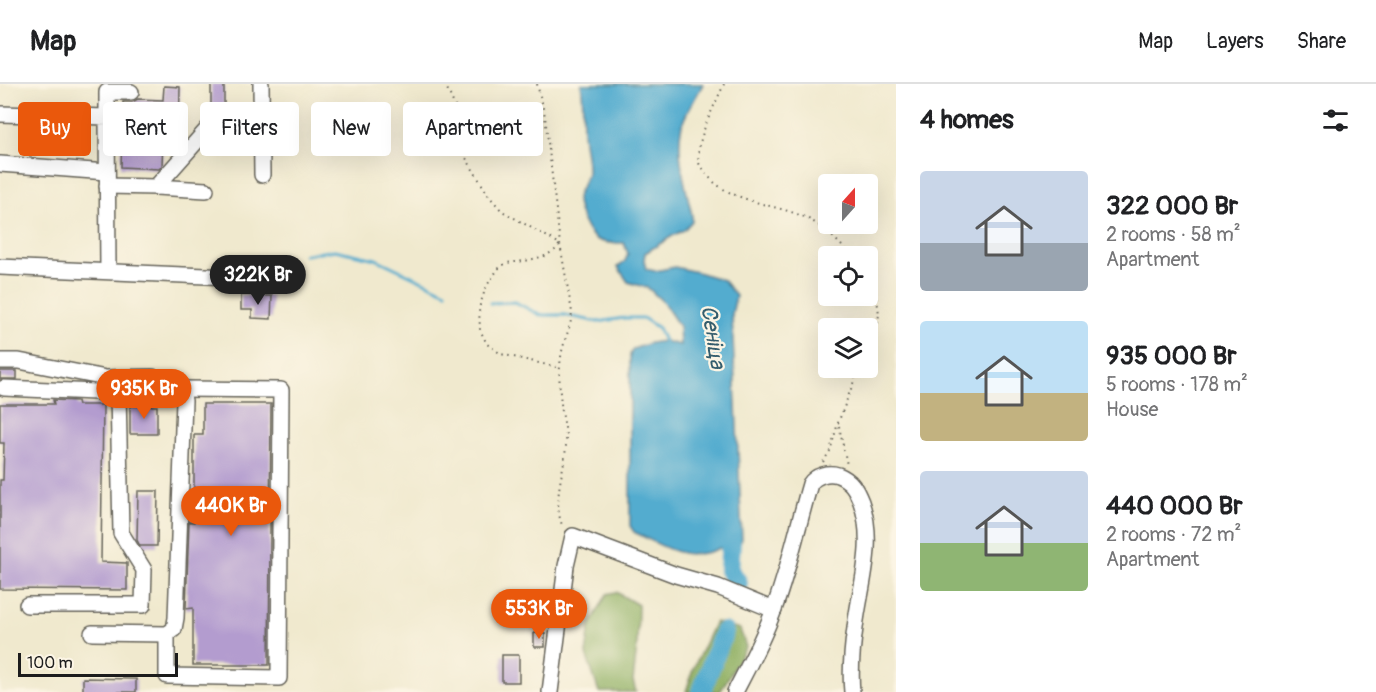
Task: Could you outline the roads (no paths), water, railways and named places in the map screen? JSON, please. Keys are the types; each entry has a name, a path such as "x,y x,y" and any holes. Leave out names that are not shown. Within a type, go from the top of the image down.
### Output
{"street":[{"path":"261,84 261,102"},
{"path":"107,102 107,92 131,92"},
{"path":"0,114 103,117"},
{"path":"156,187 200,137"},
{"path":"107,156 108,272"},
{"path":"262,156 262,175"},
{"path":"0,164 156,187 206,190"},
{"path":"0,267 252,278"},
{"path":"0,362 19,361 106,378 152,377 173,382 182,389 281,390 279,678 167,676 166,634"},
{"path":"4,388 118,393 121,533 144,570 143,604 27,605"},
{"path":"92,633 166,634 174,629 184,401 182,389"},
{"path":"735,692 774,610 810,484 818,476 834,474 852,484 863,506 868,535 851,662 852,692"},
{"path":"550,692 566,566 573,536 676,575 718,587 774,610"}],"water":[{"path":"581,84 703,84 683,122 680,144 680,156 692,221 684,230 645,253 644,260 646,269 655,271 675,267 723,280 736,296 732,314 742,539 740,543 709,552 689,554 661,546 634,532 630,526 630,355 633,349 650,343 664,341 680,345 679,326 663,302 648,288 628,282 618,267 625,261 628,254 624,243 599,241 588,231 582,218 577,199 586,178 587,167"}],"waterway":[{"path":"304,255 335,250 376,259 446,292"},
{"path":"490,303 515,302 540,315 564,315 598,322 643,318 658,328 664,341"},
{"name":"Сеніца","path":"715,525 731,543 729,570 738,583"},
{"name":"Сеніца","path":"701,692 724,632"}]}
